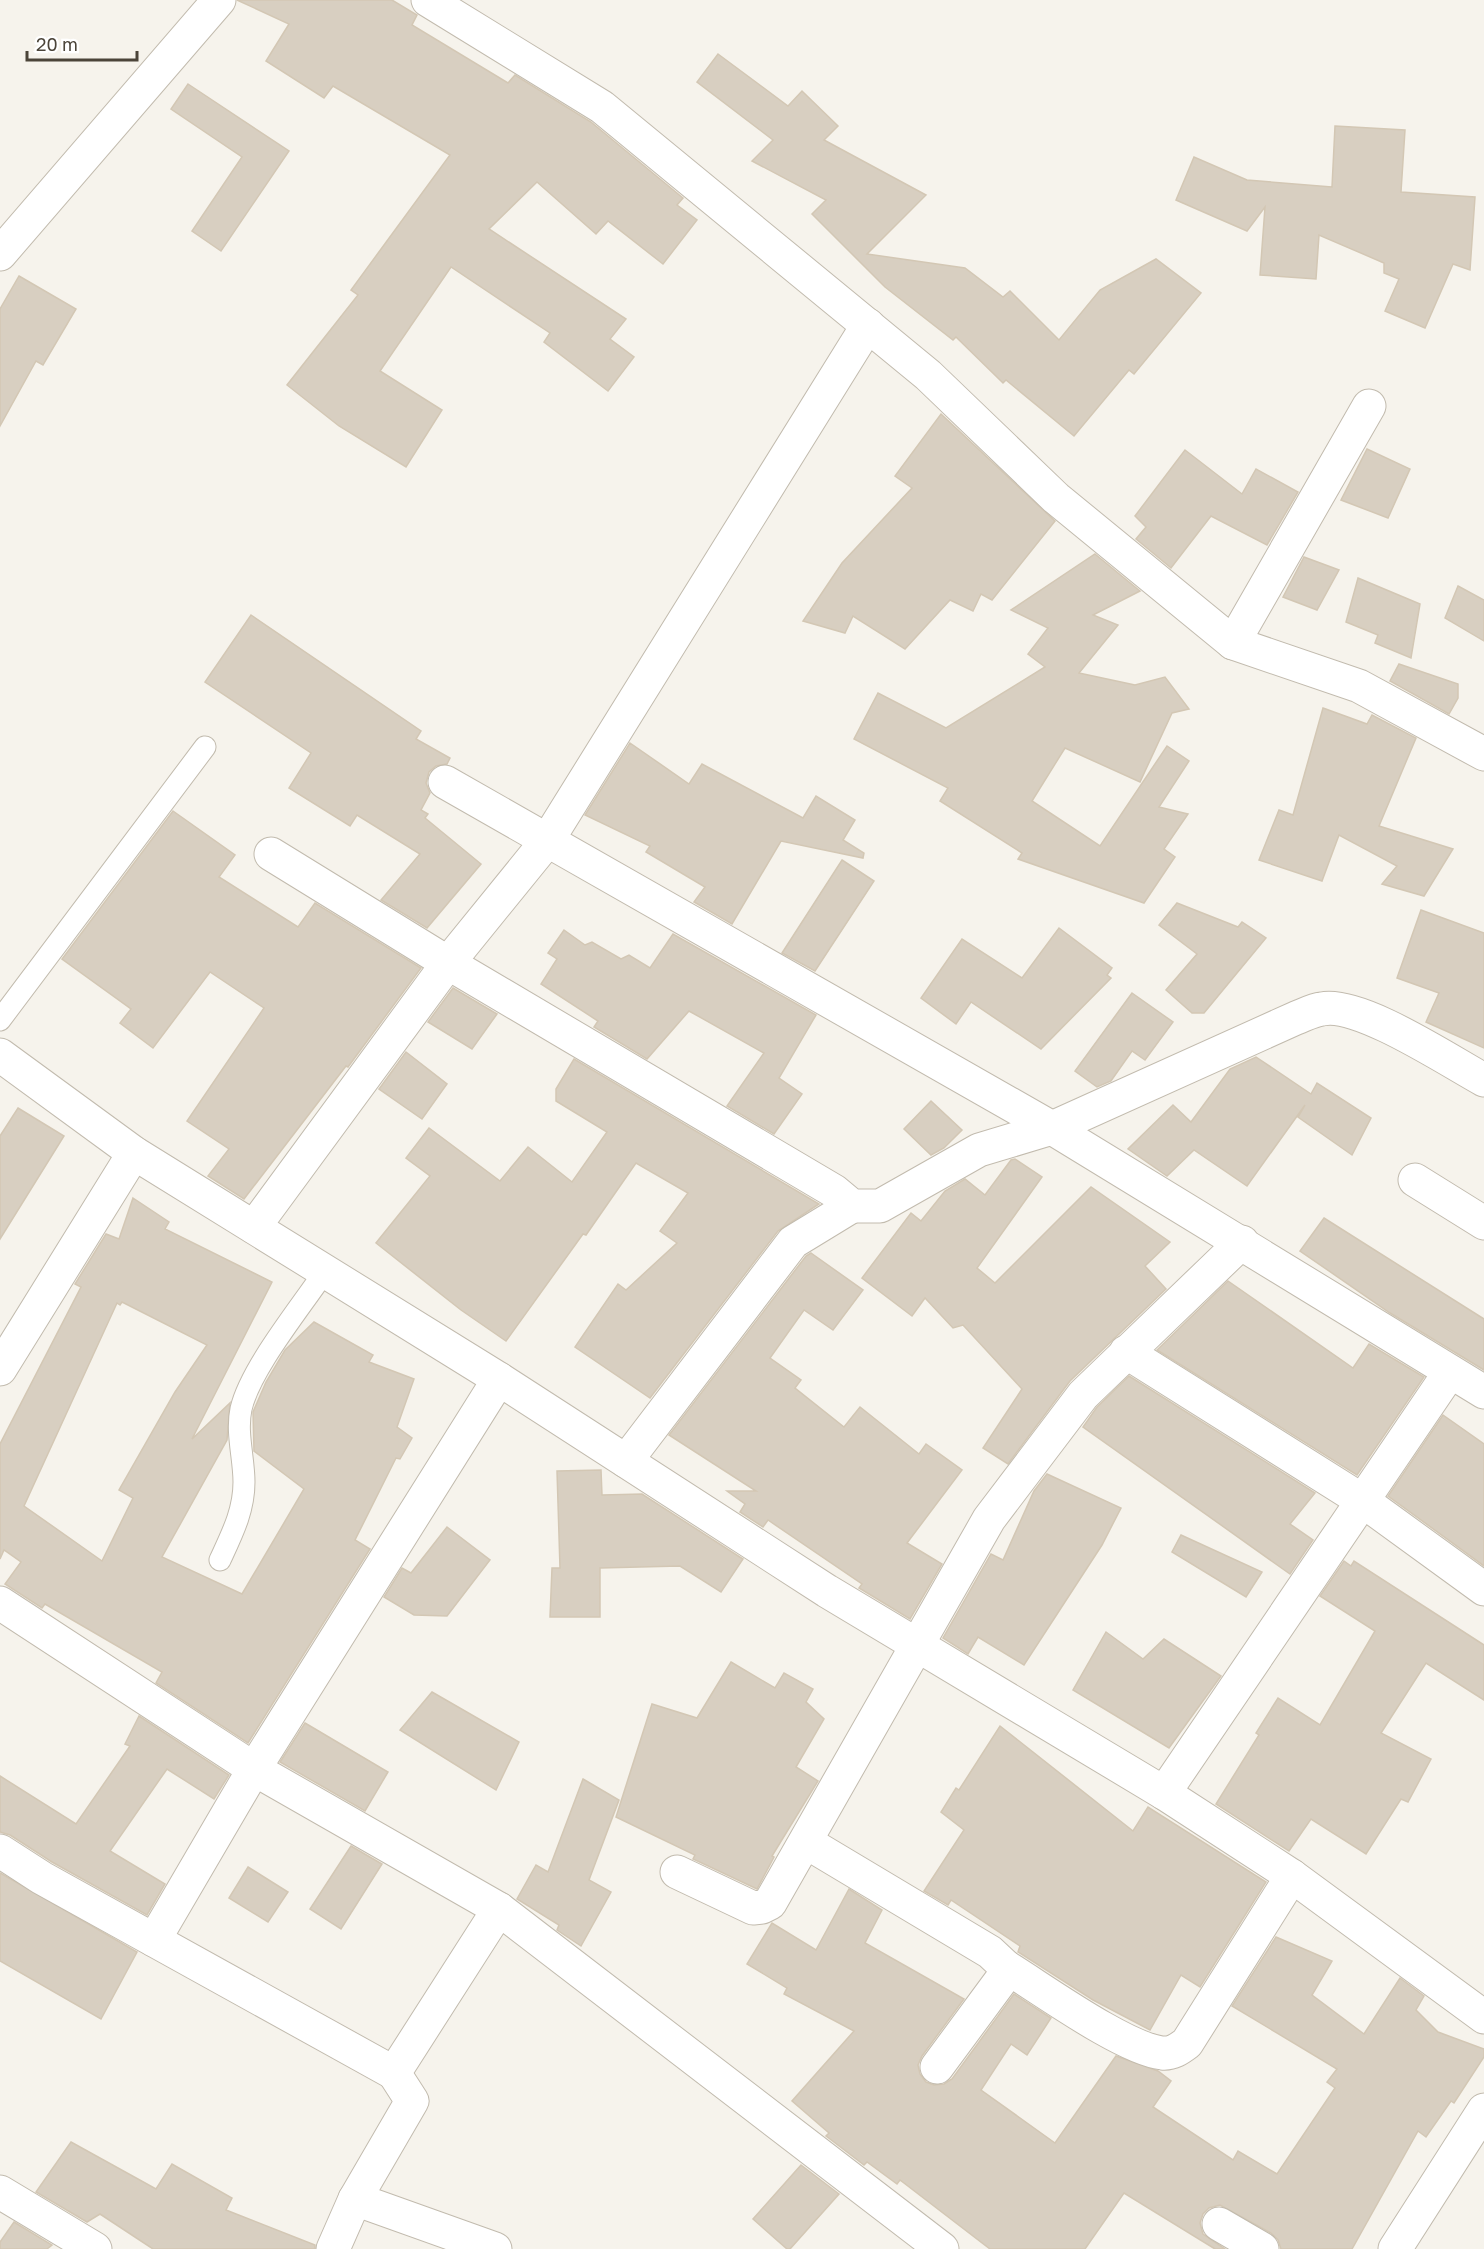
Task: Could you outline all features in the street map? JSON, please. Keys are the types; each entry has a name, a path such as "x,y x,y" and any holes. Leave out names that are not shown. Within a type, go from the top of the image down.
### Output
{"street":[{"path":"0,254 219,0"},
{"path":"428,0 602,107 868,324 928,375 1056,498 1233,643 1359,686 1484,754"},
{"path":"254,1227 448,963 547,841 868,324"},
{"path":"1233,643 1369,406"},
{"path":"445,782 1052,1128 1242,1242 1484,1392"},
{"path":"271,854 448,963 834,1191 852,1206"},
{"path":"626,1461 793,1242 852,1206 880,1206 979,1150 1052,1128 1323,1008 1351,1011 1381,1023 1484,1080"},
{"path":"0,1055 134,1153 499,1379 919,1647 1164,1793 1292,1876 1484,2017"},
{"path":"0,1369 134,1153"},
{"path":"1415,1180 1484,1223"},
{"path":"677,1872 753,1908 770,1903 919,1647 989,1520 1083,1395 1242,1242"},
{"path":"1126,1352 1363,1501 1484,1589"},
{"path":"1164,1793 1450,1372"},
{"path":"154,1940 254,1769 499,1379"},
{"path":"0,1603 254,1769 499,1909 942,2249"},
{"path":"806,1842 990,1953 1006,1967 1130,2043 1162,2053 1176,2052 1187,2043 1292,1876"},
{"path":"0,1851 42,1878 393,2073 412,2101 355,2199 333,2249"},
{"path":"393,2073 499,1909"},
{"path":"937,2067 1002,1979 1006,1967"},
{"path":"1395,2249 1484,2110"},
{"path":"0,2192 95,2249"},
{"path":"355,2199 495,2249"},
{"path":"1219,2224 1262,2249"}],"lane":[{"path":"0,1020 205,747"},
{"path":"220,1560 237,1524 243,1503 244,1480 239,1437 241,1409 251,1382 325,1271"}],"building":[{"path":"237,0 392,0 417,15 412,25 508,83 515,75 591,122 683,198 677,205 697,220 663,264 608,221 596,234 537,182 489,229 626,319 610,339 634,357 608,391 544,342 550,333 451,267 380,371 442,410 406,467 339,426 287,385 358,295 351,290 450,155 333,86 324,98 266,61 289,24"},
{"path":"718,54 788,106 802,91 838,126 824,140 926,195 867,254 965,268 1003,297 1010,291 1059,340 1100,290 1156,259 1201,293 1134,374 1129,370 1074,436 1006,380 1003,383 956,337 953,340 885,287 812,214 826,200 752,161 773,140 697,82"},
{"path":"188,84 289,151 221,251 192,231 242,157 171,109"},
{"path":"1335,126 1405,130 1401,192 1475,197 1470,270 1453,264 1425,328 1385,311 1399,279 1384,273 1384,263 1319,235 1316,279 1260,275 1265,207 1247,231 1176,200 1194,157 1247,180 1332,187"},
{"path":"19,276 76,309 43,365 36,361 0,426 0,309"},
{"path":"941,414 1055,521 992,600 981,594 973,611 950,600 905,649 853,616 845,633 803,621 842,563 912,488 895,476"},
{"path":"1367,449 1410,469 1388,518 1341,500"},
{"path":"1185,450 1242,494 1256,469 1298,492 1267,545 1211,516 1171,568 1136,539 1146,527 1135,516"},
{"path":"1095,554 1140,591 1093,615 1118,625 1079,673 1135,685 1165,677 1189,709 1172,713 1140,782 1065,748 1032,801 1100,846 1167,746 1189,761 1159,807 1188,814 1164,849 1175,857 1144,903 1018,859 1022,853 940,801 948,788 854,739 878,693 946,728 1045,667 1028,654 1048,628 1011,610"},
{"path":"1304,557 1339,570 1317,610 1283,597"},
{"path":"1358,578 1420,604 1411,658 1375,643 1378,635 1346,622"},
{"path":"1458,586 1484,600 1484,641 1445,618"},
{"path":"251,615 421,731 416,739 450,758 447,764 436,766 429,772 426,783 430,793 421,810 428,814 425,818 481,864 427,928 381,900 420,854 357,815 350,826 289,788 311,753 205,682"},
{"path":"1399,664 1458,684 1458,698 1449,714 1390,681"},
{"path":"1323,708 1367,724 1372,715 1416,738 1379,826 1453,849 1424,896 1382,884 1397,866 1339,835 1322,881 1259,860 1279,810 1293,815"},
{"path":"630,743 689,784 702,764 803,818 816,796 855,820 843,840 864,853 863,858 781,841 732,924 694,902 705,887 646,852 650,846 585,815"},
{"path":"173,811 235,855 219,877 298,927 315,903 421,968 348,1067 346,1066 244,1199 208,1176 229,1149 187,1121 264,1008 210,972 153,1048 120,1023 131,1009 62,959"},
{"path":"842,860 874,881 815,971 782,953"},
{"path":"1177,903 1238,927 1242,922 1266,938 1204,1013 1192,1013 1166,990 1197,954 1159,925"},
{"path":"1421,910 1484,933 1484,1048 1426,1022 1439,993 1397,978"},
{"path":"1059,928 1112,968 1107,975 1111,978 1041,1049 971,1002 956,1024 921,998 962,939 1022,978"},
{"path":"564,930 585,945 592,942 621,959 629,955 650,968 673,934 816,1015 779,1078 802,1094 774,1134 727,1106 764,1053 689,1011 647,1059 594,1027 598,1021 541,984 557,959 548,953"},
{"path":"453,988 497,1014 472,1049 428,1022"},
{"path":"1132,993 1173,1022 1145,1060 1132,1051 1111,1081 1097,1087 1075,1071"},
{"path":"406,1052 447,1084 422,1119 379,1089"},
{"path":"1256,1057 1311,1094 1317,1083 1371,1118 1352,1155 1298,1117 1305,1105 1247,1186 1194,1150 1167,1176 1128,1149 1173,1105 1191,1122 1230,1069"},
{"path":"574,1059 819,1204 778,1231 650,1398 575,1347 618,1284 626,1290 677,1243 660,1231 688,1193 636,1163 586,1235 583,1234 506,1341 461,1310 376,1243 430,1176 406,1158 429,1128 500,1181 528,1147 572,1182 607,1132 556,1101 556,1089"},
{"path":"931,1101 962,1130 944,1148 931,1155 904,1129"},
{"path":"18,1108 64,1136 0,1239 0,1136"},
{"path":"1015,1159 1042,1177 977,1268 995,1283 1091,1187 1170,1242 1145,1266 1166,1289 1070,1381 1008,1464 983,1448 1022,1389 963,1325 953,1328 925,1298 912,1316 862,1278 911,1213 921,1221 945,1191 965,1179 985,1195 1011,1160"},
{"path":"133,1198 169,1222 165,1229 272,1282 192,1439 230,1403 227,1440 162,1557 242,1594 304,1489 254,1451 253,1412 266,1382 285,1350 314,1322 373,1355 369,1362 414,1379 397,1427 412,1438 400,1459 396,1458 355,1540 370,1549 248,1743 156,1683 162,1672 45,1604 42,1608 5,1584 21,1562 4,1550 0,1559 0,1444 81,1287 75,1284 106,1234 119,1239","holes":["122,1302 207,1345 175,1392 119,1490 133,1498 102,1561 24,1506 117,1303 120,1305"]},
{"path":"1324,1218 1484,1319 1484,1370 1390,1313 1300,1251"},
{"path":"811,1253 863,1290 833,1330 804,1310 770,1358 801,1380 795,1388 844,1427 860,1407 919,1454 926,1444 962,1470 907,1543 942,1564 910,1619 859,1588 862,1584 768,1520 763,1527 740,1512 745,1504 727,1491 756,1491 669,1435 806,1256"},
{"path":"1228,1281 1353,1368 1369,1344 1424,1377 1357,1475 1157,1350"},
{"path":"1129,1376 1315,1493 1290,1524 1313,1540 1290,1574 1083,1427 1097,1407"},
{"path":"1443,1415 1484,1444 1484,1566 1388,1496"},
{"path":"601,1470 602,1495 642,1494 743,1559 721,1592 680,1566 600,1568 600,1617 550,1617 552,1568 560,1568 557,1471"},
{"path":"1047,1474 1121,1508 1102,1545 1024,1665 978,1637 968,1654 943,1638 991,1554 1003,1560 1034,1491"},
{"path":"447,1527 490,1560 447,1616 414,1615 384,1597 402,1568 411,1573"},
{"path":"1181,1535 1262,1572 1246,1597 1172,1552"},
{"path":"1344,1561 1351,1566 1354,1561 1484,1645 1484,1700 1426,1663 1381,1733 1431,1759 1408,1802 1401,1799 1366,1854 1311,1819 1289,1851 1216,1804 1259,1735 1256,1733 1278,1698 1320,1725 1375,1631 1320,1596"},
{"path":"1106,1632 1143,1659 1164,1639 1221,1676 1169,1748 1073,1690"},
{"path":"731,1662 775,1688 784,1673 813,1689 806,1702 824,1719 796,1767 818,1781 772,1856 774,1857 757,1889 693,1859 695,1855 616,1817 652,1704 697,1718"},
{"path":"432,1692 519,1742 496,1790 400,1730"},
{"path":"139,1716 229,1775 214,1799 167,1769 110,1851 165,1884 147,1915 52,1862 10,1835 0,1832 0,1776 76,1824 130,1746 125,1744"},
{"path":"305,1723 388,1772 365,1811 280,1762"},
{"path":"1000,1726 1133,1831 1148,1807 1266,1882 1200,1987 1181,1975 1150,2030 1093,2000 1018,1952 1020,1946 951,1900 948,1905 924,1891 964,1830 941,1812 956,1788 959,1790"},
{"path":"583,1779 619,1800 589,1880 611,1892 581,1946 557,1930 559,1925 517,1899 536,1865 548,1872"},
{"path":"351,1846 382,1864 341,1929 310,1909"},
{"path":"248,1867 288,1892 268,1922 229,1898"},
{"path":"0,1873 137,1952 101,2019 0,1961"},
{"path":"849,1889 882,1910 865,1943 964,1999 922,2056 918,2065 920,2074 926,2082 934,2085 944,2084 952,2079 1014,1994 1051,2018 1027,2055 1011,2044 981,2090 1055,2143 1116,2056 1158,2071 1171,2081 1153,2107 1233,2160 1238,2151 1277,2174 1335,2088 1327,2082 1337,2069 1232,2006 1276,1937 1332,1961 1312,1995 1364,2034 1400,1978 1424,1996 1416,2010 1438,2032 1484,2049 1484,2057 1454,2103 1451,2101 1426,2137 1418,2131 1352,2249 1281,2249 1278,2240 1271,2233 1220,2205 1209,2208 1203,2214 1200,2223 1203,2234 1225,2249 1215,2249 1124,2193 1085,2249 990,2249 900,2180 897,2184 867,2162 864,2165 826,2136 829,2133 792,2101 854,2031 784,1994 787,1988 747,1964 772,1923 816,1950"},
{"path":"71,2142 156,2189 172,2164 232,2198 226,2210 315,2245 315,2249 153,2249 100,2214 87,2222 36,2192"},
{"path":"801,2165 839,2194 790,2249 787,2249 753,2219"},
{"path":"14,2222 52,2245 47,2249 0,2249 0,2242"}]}
